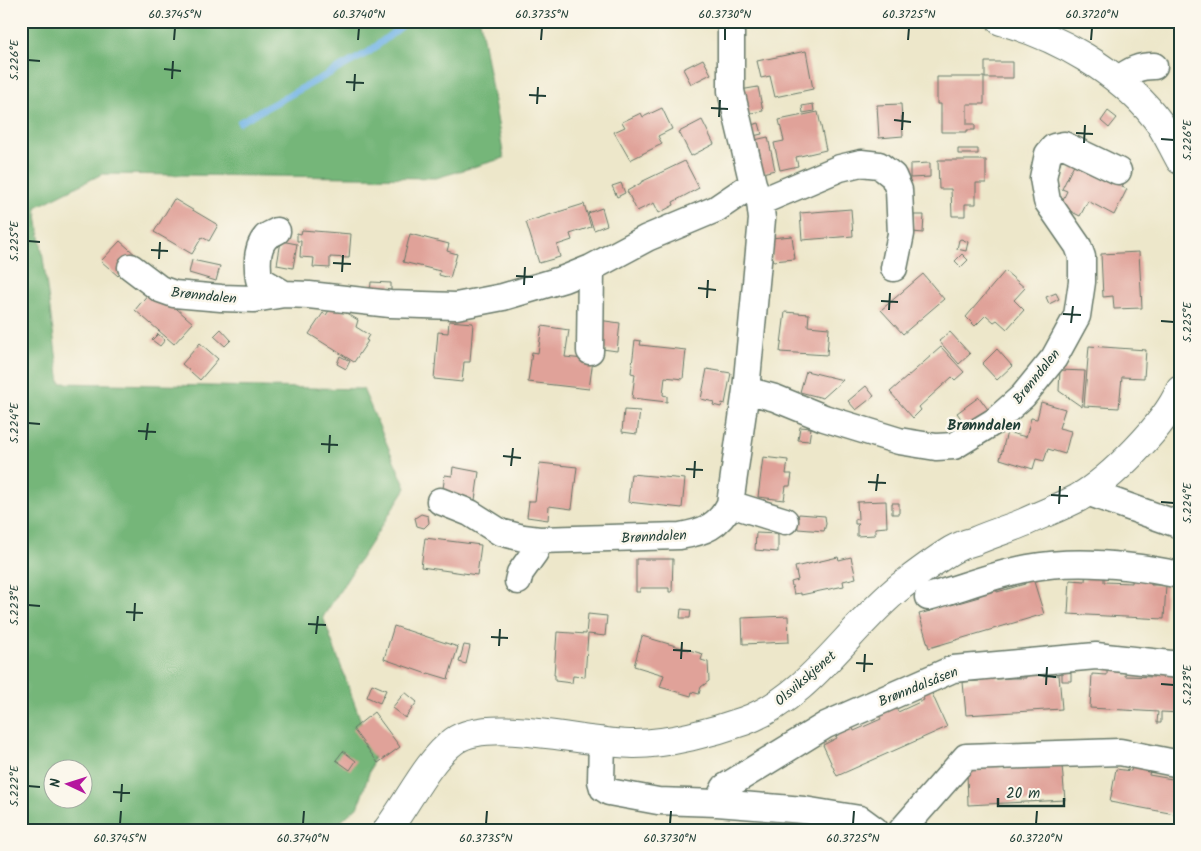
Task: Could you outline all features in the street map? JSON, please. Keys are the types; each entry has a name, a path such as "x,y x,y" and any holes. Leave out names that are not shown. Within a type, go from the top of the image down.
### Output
{"main road":[{"path":"1001,21 1052,38 1119,79 1156,117 1180,160"},
{"name":"Olsvikskjenet","path":"387,830 436,759 454,740 469,733 485,730 522,731 635,744 682,738 743,721 760,714 779,703 818,671 883,602 901,586 953,549 1024,522 1087,492 1126,461 1166,414 1180,390"}],"street":[{"path":"730,21 731,91 762,219 746,390 730,504 785,521"},
{"path":"1119,79 1139,66 1154,66"},
{"name":"Brønndalen","path":"746,390 775,398 824,418 898,441 936,447 954,446 995,421 1024,396 1054,358 1077,316 1082,282 1082,257 1078,246 1047,201 1043,178 1048,154 1054,147 1064,145 1118,171"},
{"name":"Brønndalen","path":"131,267 160,289 174,294 254,299 284,294 309,295 390,304 456,306 503,297 564,279 590,268 647,238 756,193 861,163 879,165 893,176 899,190 901,234 894,268"},
{"name":"Brønndalen","path":"277,231 266,237 259,251 257,265 259,279 284,294"},
{"path":"590,268 592,283 590,351"},
{"path":"1087,492 1180,525"},
{"name":"Brønndalen","path":"440,501 470,513 500,532 539,540 680,536 699,533 724,516 730,504"},
{"path":"518,581 520,573 535,552 539,540"},
{"path":"928,597 1027,568 1060,564 1148,569 1180,575"},
{"name":"Brønndalsåsen","path":"717,803 725,787 826,725 953,669 1096,656 1180,665"},
{"path":"602,741 601,781 603,788 609,792 658,801 717,803 804,810 860,819 875,830"},
{"path":"902,830 966,757 1120,752 1180,764"}],"green space":[{"path":"21,21 480,21 504,158 436,178 102,174 36,207 60,383 363,389 406,488 323,617 374,757 359,805 337,825 327,830 21,830"}],"building":[{"path":"806,51 813,89 775,97 770,76 761,78 757,61"},
{"path":"703,59 711,74 691,84 683,69"},
{"path":"985,62 1013,62 1013,78 985,78"},
{"path":"937,77 984,77 984,104 967,104 967,124 975,124 975,130 967,130 967,132 941,132 941,104 937,104"},
{"path":"758,87 763,111 745,114 740,90"},
{"path":"813,104 814,111 803,113 802,106"},
{"path":"901,104 903,136 879,138 877,105"},
{"path":"662,108 672,129 658,136 662,144 630,160 614,132 625,127 622,122 641,113 643,117"},
{"path":"1108,111 1117,118 1109,128 1101,121"},
{"path":"818,112 826,150 796,157 798,166 780,170 774,143 784,141 779,120"},
{"path":"702,120 714,144 691,156 679,132"},
{"path":"759,123 762,134 753,136 751,125"},
{"path":"768,137 775,170 758,174 750,141"},
{"path":"958,149 978,149 978,154 958,154"},
{"path":"1077,158 1127,176 1122,187 1127,189 1114,215 1088,201 1080,216 1060,206 1067,191 1062,189"},
{"path":"938,160 986,160 986,183 976,183 976,204 965,204 965,216 952,216 951,189 939,189"},
{"path":"685,161 699,188 673,202 674,205 659,213 654,203 637,211 627,191 641,182"},
{"path":"930,163 930,177 910,178 910,164"},
{"path":"621,183 625,193 617,197 612,186"},
{"path":"174,199 218,225 209,241 202,237 192,254 154,232"},
{"path":"584,204 591,227 570,234 572,240 557,245 560,257 539,263 526,222"},
{"path":"602,208 607,225 594,230 588,213"},
{"path":"851,209 853,236 802,240 800,213"},
{"path":"914,215 924,215 923,233 913,232"},
{"path":"302,230 351,234 349,258 330,257 330,268 313,267 314,258 300,257 301,241 297,241 297,233 301,234"},
{"path":"410,234 449,244 447,251 457,254 450,278 439,275 440,271 403,262"},
{"path":"792,236 795,259 773,261 771,238"},
{"path":"961,239 968,242 966,251 957,249"},
{"path":"120,241 137,256 118,276 101,261"},
{"path":"281,241 297,244 293,268 277,265"},
{"path":"1139,252 1142,308 1114,309 1113,296 1103,297 1101,254"},
{"path":"962,254 968,260 961,267 955,261"},
{"path":"192,260 220,266 216,281 189,273"},
{"path":"1005,271 1025,288 1014,300 1024,310 1007,329 997,320 994,322 986,315 975,326 966,317"},
{"path":"923,274 944,299 903,334 881,310"},
{"path":"371,282 391,283 391,296 370,295"},
{"path":"153,288 193,323 174,344 135,310"},
{"path":"1056,293 1059,299 1049,304 1046,297"},
{"path":"333,305 358,320 356,327 369,335 366,340 368,341 354,362 309,334 323,313 326,315"},
{"path":"785,312 809,314 808,326 829,328 827,355 780,352"},
{"path":"598,320 620,323 617,351 595,348"},
{"path":"449,321 473,323 470,362 464,362 462,382 434,379 438,332 448,333"},
{"path":"542,326 569,330 565,357 593,360 589,389 528,382 532,352 538,353"},
{"path":"221,329 231,340 225,346 214,336"},
{"path":"950,332 970,354 959,364 939,341"},
{"path":"158,334 165,340 160,346 152,340"},
{"path":"635,340 641,341 640,345 686,350 683,379 665,377 663,395 667,396 667,402 632,398 635,374 631,373"},
{"path":"200,343 218,359 200,380 182,364"},
{"path":"1089,346 1146,350 1144,378 1122,377 1119,408 1084,406"},
{"path":"941,347 964,372 955,380 952,377 919,407 921,410 913,418 890,392"},
{"path":"997,349 1012,366 997,380 982,364"},
{"path":"340,356 350,361 346,369 337,364"},
{"path":"707,369 731,373 725,404 722,403 721,407 713,405 714,402 701,399"},
{"path":"1060,370 1085,371 1082,407 1059,391"},
{"path":"806,371 843,380 823,398 800,392"},
{"path":"866,386 874,396 856,410 848,401"},
{"path":"979,397 992,415 970,431 957,413"},
{"path":"1041,402 1065,409 1059,428 1071,431 1065,454 1048,449 1044,461 1036,459 1033,469 1000,459 1007,432 1026,437 1031,418 1037,419"},
{"path":"624,410 640,411 637,434 622,432"},
{"path":"800,427 811,428 809,441 798,440"},
{"path":"763,457 788,460 786,474 792,474 790,486 786,486 784,500 758,497"},
{"path":"540,463 577,467 572,509 549,506 548,520 527,517 529,501 535,501"},
{"path":"453,467 479,472 475,500 442,495 445,475 452,476"},
{"path":"631,474 685,479 682,508 628,502"},
{"path":"886,501 887,527 875,528 875,535 857,536 857,526 859,524 855,524 855,519 858,519 857,502"},
{"path":"892,503 899,503 899,514 892,514"},
{"path":"421,514 428,516 429,523 424,528 417,526 415,518"},
{"path":"799,514 825,516 826,524 824,531 798,529 797,521"},
{"path":"756,533 778,534 778,552 755,550"},
{"path":"425,538 481,545 477,575 421,567"},
{"path":"838,557 839,560 851,557 856,578 843,581 844,586 801,595 801,593 794,594 791,582 798,580 795,567"},
{"path":"636,559 673,559 672,592 669,592 669,588 640,588 640,592 636,592"},
{"path":"1086,570 1104,572 1104,582 1132,583 1133,573 1151,574 1151,585 1166,585 1164,619 1068,614 1070,580 1085,581"},
{"path":"1031,572 1044,614 929,648 919,614 934,610 931,600 948,595 951,605 979,597 976,587 994,582 997,592 1025,584 1022,575"},
{"path":"681,609 691,610 690,618 680,618"},
{"path":"588,614 607,616 605,636 588,634 585,677 573,676 572,683 555,681 557,632 586,634"},
{"path":"788,616 789,642 743,644 742,618"},
{"path":"394,626 458,647 448,679 384,659"},
{"path":"642,636 703,654 701,660 708,662 709,681 701,687 699,694 692,692 691,696 660,687 664,675 634,666"},
{"path":"464,645 470,646 466,664 459,662"},
{"path":"1107,665 1126,666 1125,676 1154,677 1155,667 1174,668 1173,679 1180,679 1180,713 1161,712 1161,723 1157,723 1158,712 1090,708 1092,674 1107,675"},
{"path":"1043,666 1044,676 1059,675 1062,709 966,715 963,682 979,681 978,670 996,669 997,679 1026,678 1025,667"},
{"path":"1062,670 1071,670 1071,681 1062,681"},
{"path":"372,684 386,690 380,703 367,697"},
{"path":"929,687 947,727 837,776 823,745 837,738 833,729 850,721 854,731 881,719 876,710 893,702 898,712 924,700 920,691"},
{"path":"405,692 417,702 405,718 392,708"},
{"path":"374,712 400,747 378,763 353,729"},
{"path":"343,751 356,761 350,770 336,760"},
{"path":"999,759 1000,769 1062,766 1065,800 968,805 967,771 982,770 981,760"},
{"path":"1133,761 1151,765 1149,775 1178,780 1180,774 1180,815 1110,802 1116,769 1131,771"}],"waterway":[{"path":"240,122 369,52 408,21"}],"district":[{"name":"Brønndalen","path":"984,425"}]}
